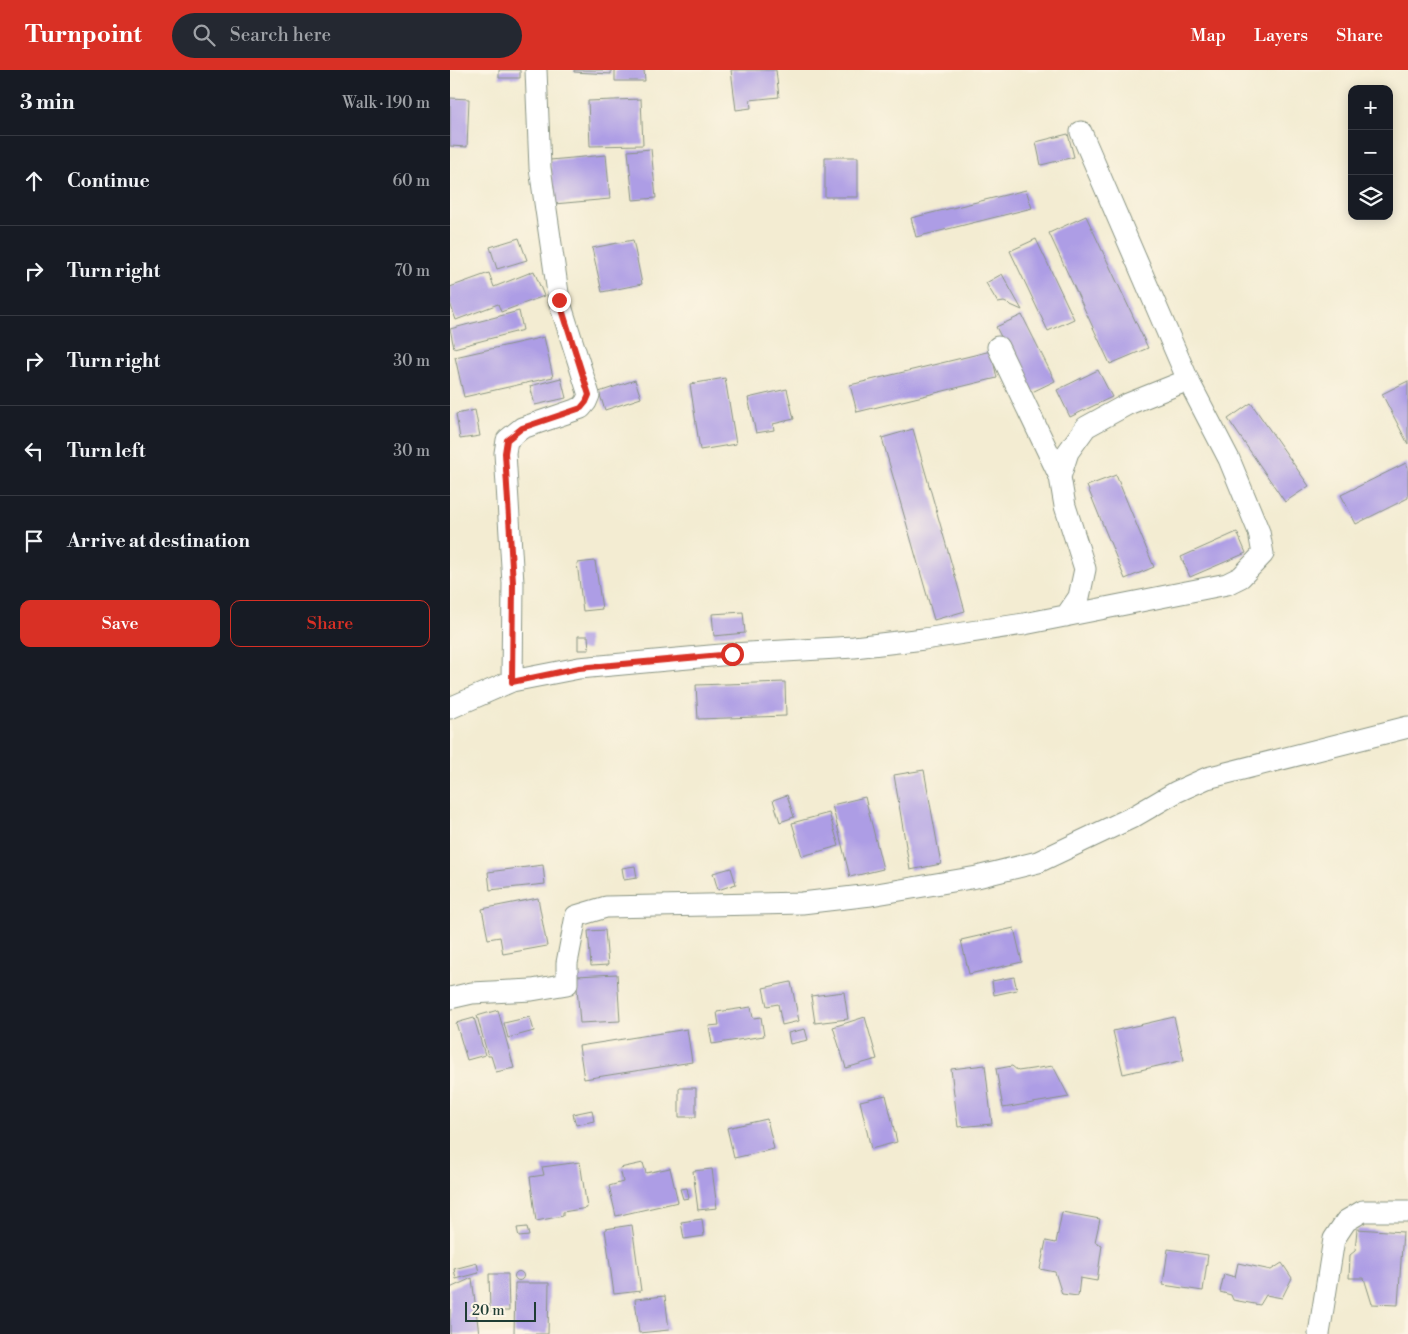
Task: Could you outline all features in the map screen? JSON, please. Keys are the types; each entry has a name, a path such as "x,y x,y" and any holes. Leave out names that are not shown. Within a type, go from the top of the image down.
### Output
{"street":[{"path":"512,682 513,583 505,453 507,440 522,428 581,408 589,395 559,300 540,168 536,70"},
{"path":"450,708 512,682 579,668 732,654 854,647 1015,626 1227,584 1241,576 1263,554 1259,532 1229,459 1188,380 1081,132"},
{"path":"998,347 1060,477 1066,506 1084,569 1080,597 1066,616"},
{"path":"1060,477 1068,452 1086,427 1128,404 1188,380"},
{"path":"450,998 472,993 532,990 567,984 567,963 576,916 606,907 802,904 872,895 977,877 1038,862 1133,817 1176,792 1207,778 1408,727"},
{"path":"1319,1334 1334,1239 1346,1221 1364,1211 1408,1211"}],"building":[{"path":"499,70 520,70 520,78 499,78"},
{"path":"574,70 611,70 611,74 574,72"},
{"path":"615,70 644,70 645,81 615,81"},
{"path":"731,70 776,70 779,97 750,100 751,108 736,110"},
{"path":"450,98 469,99 467,147 450,146"},
{"path":"641,99 643,145 590,146 588,101"},
{"path":"1068,134 1074,157 1041,165 1036,142"},
{"path":"651,149 656,198 633,200 628,151"},
{"path":"606,155 610,199 554,204 550,160"},
{"path":"825,157 858,157 858,197 825,197"},
{"path":"1026,190 1032,208 916,237 911,218"},
{"path":"1086,216 1148,348 1110,364 1049,233"},
{"path":"519,238 527,260 497,269 490,247"},
{"path":"1036,239 1074,319 1048,331 1010,251"},
{"path":"633,240 642,284 602,292 592,248"},
{"path":"534,271 544,296 501,312 498,304 456,320 450,303 450,287 489,273 494,287"},
{"path":"1002,274 1022,310 1004,302 998,303 986,283"},
{"path":"519,311 523,330 454,348 450,329"},
{"path":"1022,315 1055,381 1030,393 996,327"},
{"path":"544,337 553,377 464,397 455,357"},
{"path":"991,351 997,378 857,412 850,385"},
{"path":"1098,370 1112,397 1070,417 1057,390"},
{"path":"561,378 566,398 535,405 530,386"},
{"path":"725,378 736,444 700,450 690,384"},
{"path":"635,380 641,398 605,410 599,392"},
{"path":"1408,381 1408,444 1382,394"},
{"path":"787,389 794,419 773,424 774,430 756,433 748,398"},
{"path":"1251,403 1309,486 1285,502 1228,419"},
{"path":"475,410 480,436 460,439 456,414"},
{"path":"913,429 965,611 934,620 882,438"},
{"path":"1406,463 1408,467 1408,498 1356,524 1341,495"},
{"path":"1116,475 1154,567 1125,579 1087,486"},
{"path":"1237,532 1246,553 1190,577 1181,557"},
{"path":"595,561 602,609 583,611 577,563"},
{"path":"743,612 745,633 714,636 712,614"},
{"path":"578,636 588,636 589,650 578,650"},
{"path":"785,682 786,716 698,719 696,685"},
{"path":"924,770 941,864 910,870 894,775"},
{"path":"787,795 794,817 780,822 773,800"},
{"path":"865,797 883,869 850,877 832,805"},
{"path":"829,813 839,846 802,856 792,823"},
{"path":"543,865 545,884 490,890 488,872"},
{"path":"635,866 637,878 624,880 622,868"},
{"path":"731,868 736,884 718,890 713,873"},
{"path":"538,898 547,946 503,954 500,937 488,939 482,909"},
{"path":"1014,928 1022,962 969,974 961,940"},
{"path":"605,930 608,965 591,966 588,931"},
{"path":"617,974 620,1021 580,1023 576,976"},
{"path":"1014,977 1017,990 994,995 992,981"},
{"path":"791,982 799,1021 782,1025 778,1004 767,1006 763,988"},
{"path":"844,992 848,1019 815,1023 811,996"},
{"path":"751,1007 753,1018 761,1017 764,1036 712,1044 709,1026 719,1025 717,1012"},
{"path":"498,1010 514,1068 496,1072 491,1056 488,1056 477,1016"},
{"path":"530,1017 534,1031 508,1038 504,1023"},
{"path":"865,1017 877,1059 846,1068 833,1027"},
{"path":"1174,1017 1184,1060 1123,1074 1113,1031"},
{"path":"474,1018 485,1055 467,1060 456,1023"},
{"path":"687,1029 692,1062 584,1079 579,1046"},
{"path":"805,1029 808,1040 790,1044 788,1033"},
{"path":"985,1065 992,1124 958,1127 951,1069"},
{"path":"1012,1066 1018,1071 1053,1066 1069,1097 1003,1108 996,1069"},
{"path":"679,1088 696,1088 696,1117 679,1117"},
{"path":"886,1095 897,1142 871,1149 860,1101"},
{"path":"592,1110 594,1121 576,1125 573,1114"},
{"path":"767,1119 774,1149 734,1158 727,1128"},
{"path":"580,1162 587,1208 563,1212 563,1216 536,1221 530,1177 544,1175 542,1167"},
{"path":"643,1163 646,1173 670,1168 678,1202 616,1216 609,1186 623,1182 620,1168"},
{"path":"712,1169 717,1208 698,1210 693,1171"},
{"path":"687,1188 689,1198 683,1199 680,1189"},
{"path":"1062,1212 1100,1219 1095,1242 1102,1245 1097,1281 1080,1278 1078,1296 1062,1294 1055,1272 1040,1269 1046,1241 1056,1243"},
{"path":"702,1219 704,1236 684,1239 681,1222"},
{"path":"632,1225 641,1291 614,1294 605,1229"},
{"path":"527,1227 529,1236 519,1237 517,1228"},
{"path":"1357,1229 1403,1232 1398,1305 1372,1304 1364,1278 1349,1278 1350,1255 1355,1251"},
{"path":"1168,1249 1208,1255 1203,1291 1163,1285"},
{"path":"477,1263 479,1273 456,1279 454,1269"},
{"path":"1238,1263 1271,1270 1282,1263 1292,1278 1282,1298 1266,1295 1260,1305 1233,1300 1231,1295 1220,1292 1224,1274 1235,1277"},
{"path":"519,1271 524,1276 519,1281 514,1276"},
{"path":"489,1274 508,1274 509,1311 490,1311"},
{"path":"472,1278 479,1334 450,1334 450,1288"},
{"path":"515,1283 549,1283 548,1334 514,1334"},
{"path":"665,1296 669,1330 639,1333 635,1299"}],"route":[{"path":"559,300 589,395 581,408 522,428 507,440 505,453 513,583 512,682 579,668 732,654"}]}
